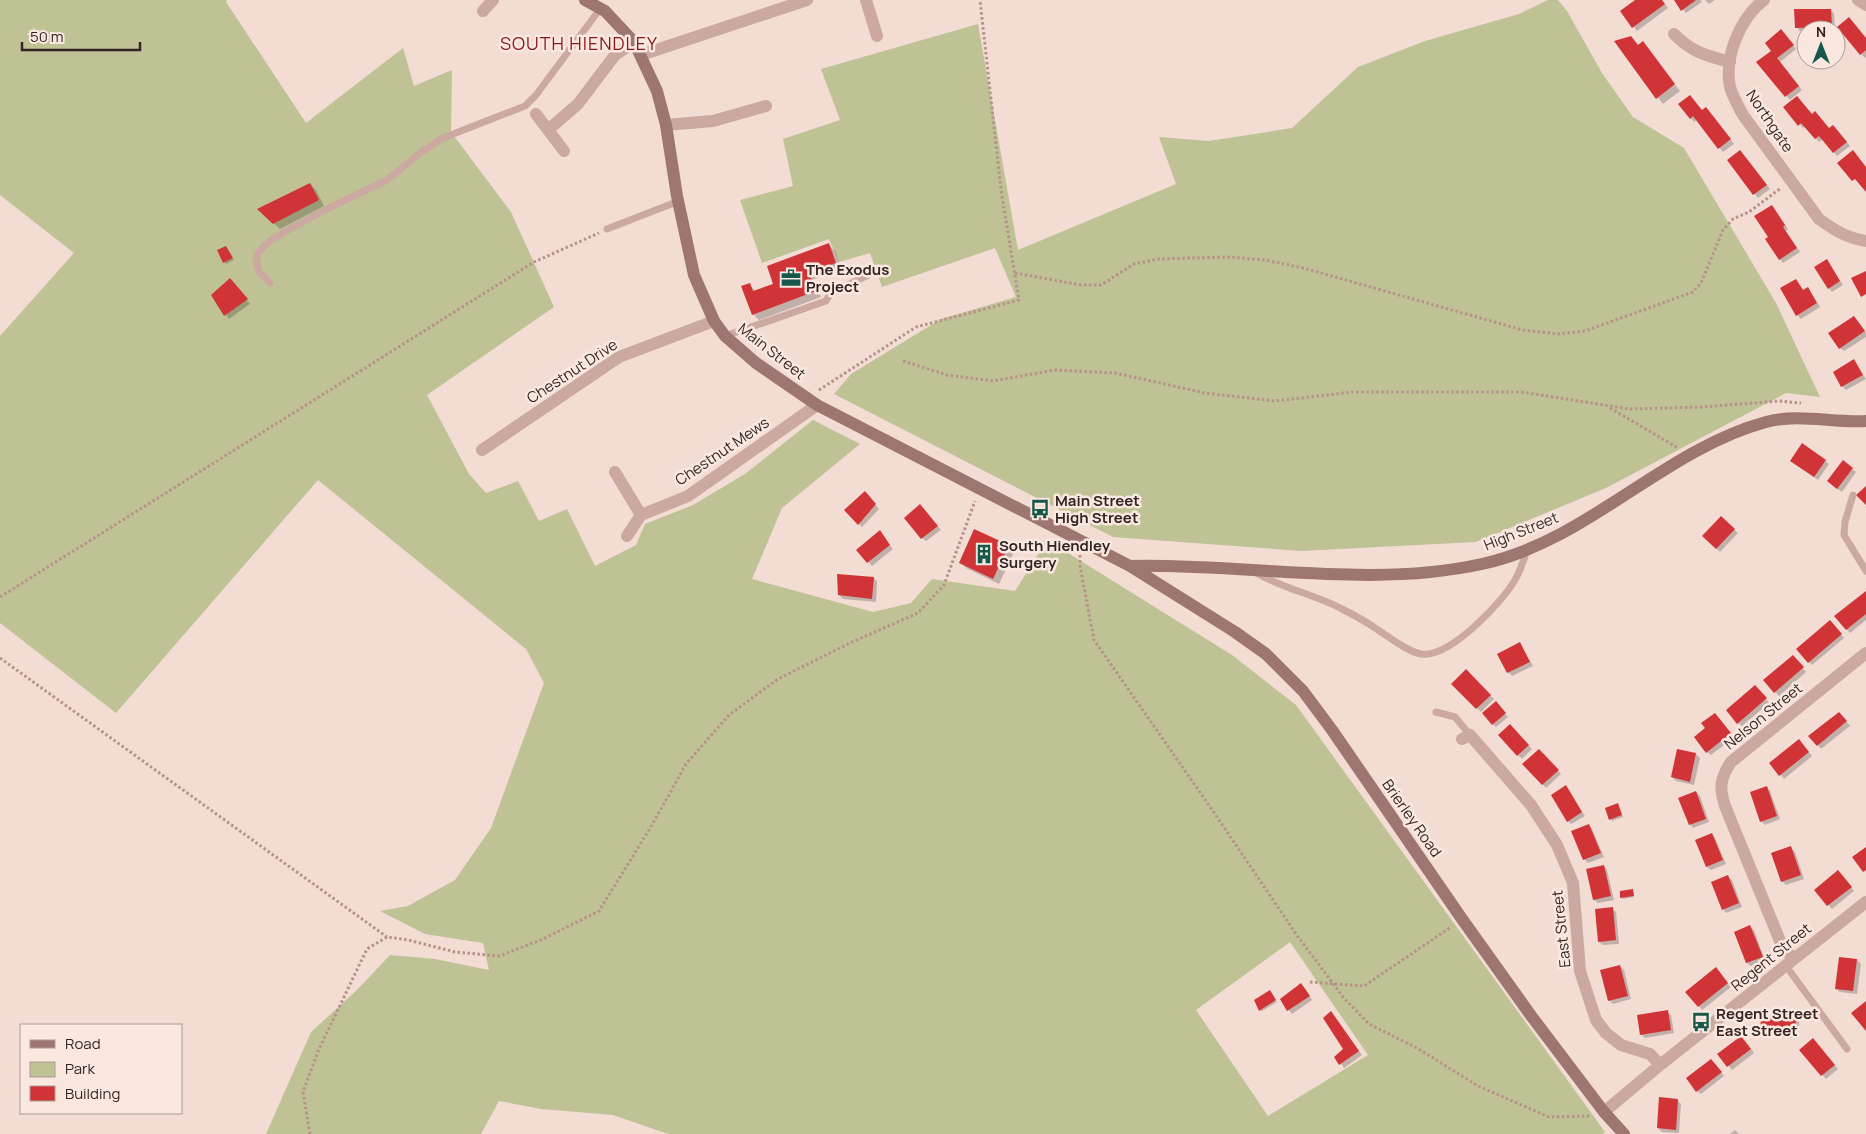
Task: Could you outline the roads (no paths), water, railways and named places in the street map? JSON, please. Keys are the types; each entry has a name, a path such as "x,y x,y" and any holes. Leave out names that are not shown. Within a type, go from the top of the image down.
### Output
{"street":[{"path":"483,11 493,0"},
{"name":"Main Street","path":"585,0 600,8 634,42 657,91 666,125 694,275 714,321 725,336 756,363 817,405 1130,566"},
{"path":"641,55 807,0"},
{"path":"866,0 877,36"},
{"name":"Northgate","path":"1764,0 1757,5 1735,41 1730,62 1730,85 1734,100 1819,219 1851,239 1866,241"},
{"path":"1858,0 1866,5"},
{"path":"1674,34 1687,47 1701,54 1730,62"},
{"path":"548,130 578,104 615,55 634,42"},
{"path":"666,125 713,121 766,106"},
{"path":"536,114 564,151"},
{"name":"Chestnut Drive","path":"482,450 619,357 714,321"},
{"name":"Chestnut Mews","path":"641,515 688,496 817,405"},
{"name":"High Street","path":"1130,566 1383,574 1429,571 1483,564 1528,550 1571,529 1690,455 1741,430 1788,418 1815,418 1849,422 1866,421"},
{"path":"615,472 641,515 627,536"},
{"name":"Brierley Road","path":"1130,566 1235,632 1266,654 1303,691 1532,1017 1604,1112 1624,1134"},
{"name":"Nelson Street","path":"1790,963 1725,806 1720,792 1722,775 1731,762 1864,658"},
{"name":"East Street","path":"1466,737 1531,805 1557,844 1573,883 1580,970 1596,1020 1606,1033 1621,1045 1650,1054 1660,1065"},
{"name":"Regent Street","path":"1604,1112 1660,1065 1866,902"}],"lane":[{"path":"270,284 260,273 256,262 258,253 268,244 286,231 387,180 420,153 443,138 524,106 536,94 600,8"},
{"path":"607,229 679,201"},
{"path":"725,336 826,301 830,294 870,274"},
{"path":"1853,495 1845,522 1844,535 1866,571"},
{"path":"1250,569 1273,583 1310,595 1341,608 1403,646 1422,654 1441,650 1465,635 1494,608 1516,578 1528,550"},
{"path":"1436,712 1455,717 1466,737"},
{"path":"1790,963 1847,1049"}],"place":[{"name":"The Exodus Project","path":"791,278"},
{"name":"Main Street High Street","path":"1040,509"},
{"name":"South Hiendley Surgery","path":"984,554"},
{"name":"Regent Street East Street","path":"1701,1022"}],"district":[{"name":"SOUTH HIENDLEY","path":"579,43"}]}
